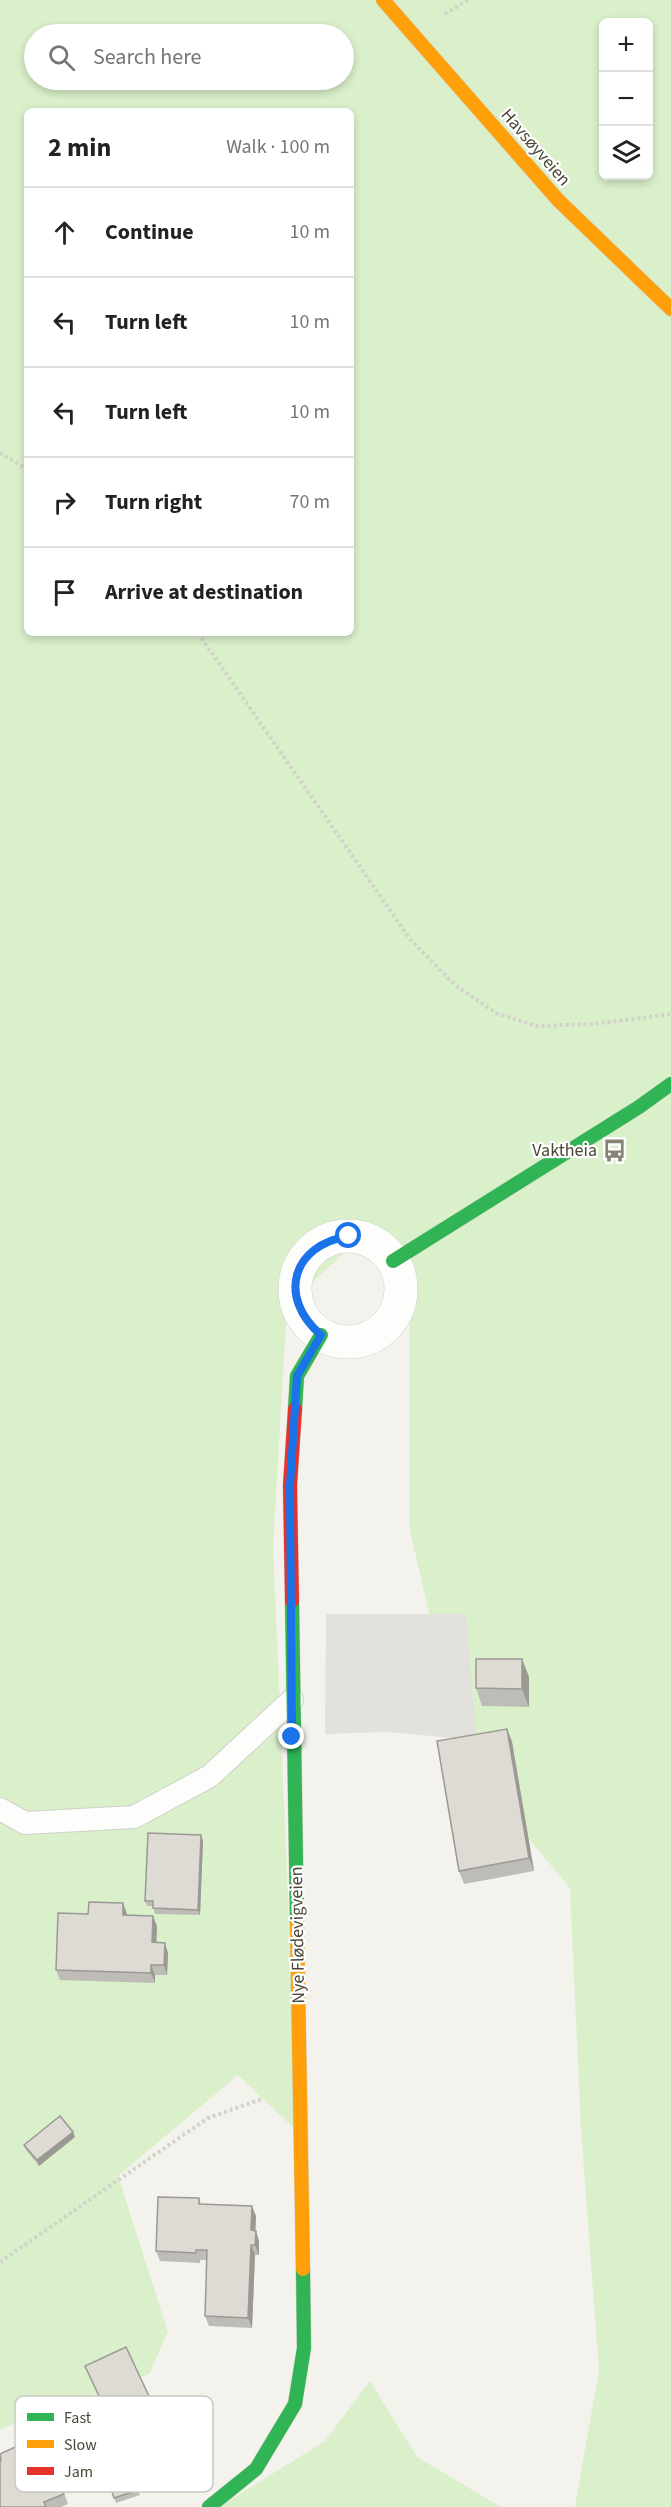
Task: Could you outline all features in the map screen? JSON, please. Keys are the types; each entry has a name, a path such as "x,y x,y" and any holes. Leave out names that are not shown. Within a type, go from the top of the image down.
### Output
{"street":[{"name":"Havsøyveien","path":"383,0 558,200 671,309"},
{"path":"393,1261 639,1107 671,1084"},
{"path":"349,1236 366,1239 381,1248 393,1261 400,1276 401,1294 396,1311 386,1326 372,1337 355,1342 337,1341 321,1335 298,1309 295,1292 297,1274 304,1259 316,1246 332,1239 349,1236"},
{"name":"Nye Flødevigveien","path":"209,2507 256,2469 295,2404 304,2348 290,1485 297,1376 321,1335"}],"lane":[{"path":"0,1809 25,1823 134,1817 210,1776 292,1700"}],"path":[{"path":"0,453 24,467"},
{"path":"200,636 410,939 455,986 496,1013 536,1026 594,1024 671,1014"},
{"path":"0,2262 207,2118 300,2086"}],"green space":[{"path":"0,0 671,0 671,2507 575,2507 599,2370 581,2129 570,1888 463,1761 409,1526 410,1285 369,1229 287,1306 273,1546 298,2132 238,2075 118,2176 168,2332 149,2374 89,2396 15,2396 15,2423 0,2429"},
{"path":"370,2381 417,2457 501,2507 219,2507 325,2441"}],"shaded area":[{"path":"326,1614 466,1614 477,1740 387,1732 325,1734"}],"building":[{"path":"476,1659 522,1659 522,1689 476,1688"},
{"path":"507,1729 529,1858 459,1871 437,1741"},
{"path":"148,1833 201,1835 198,1910 153,1908 153,1901 145,1901"},
{"path":"89,1902 123,1903 123,1915 153,1916 152,1942 165,1943 164,1965 151,1965 151,1973 56,1970 58,1913 88,1914"},
{"path":"60,2116 73,2132 37,2160 24,2145"},
{"path":"158,2197 199,2198 199,2204 252,2206 251,2230 256,2231 255,2245 251,2245 248,2318 205,2316 207,2250 196,2250 196,2253 156,2251"},
{"path":"126,2347 149,2396 99,2396 85,2366"},
{"path":"15,2447 15,2492 63,2492 64,2494 44,2502 46,2507 0,2507 0,2454"},
{"path":"112,2492 132,2492 114,2498"}],"traffic: fast":[{"path":"393,1261 639,1107 671,1084"},
{"path":"295,1409 297,1376 321,1335"},
{"path":"292,1601 297,1924"},
{"path":"209,2507 256,2469 295,2404 304,2348 303,2269"}],"traffic: slow":[{"path":"383,0 558,200 671,309"},
{"path":"297,1924 303,2269"}],"traffic: jam":[{"path":"292,1601 290,1485 295,1409"}],"place":[{"name":"Vaktheia","path":"615,1150"}],"route":[{"path":"292,1737 290,1485 297,1376 321,1335 298,1309 295,1292 297,1274 304,1259 316,1246 332,1239 349,1236"}]}
